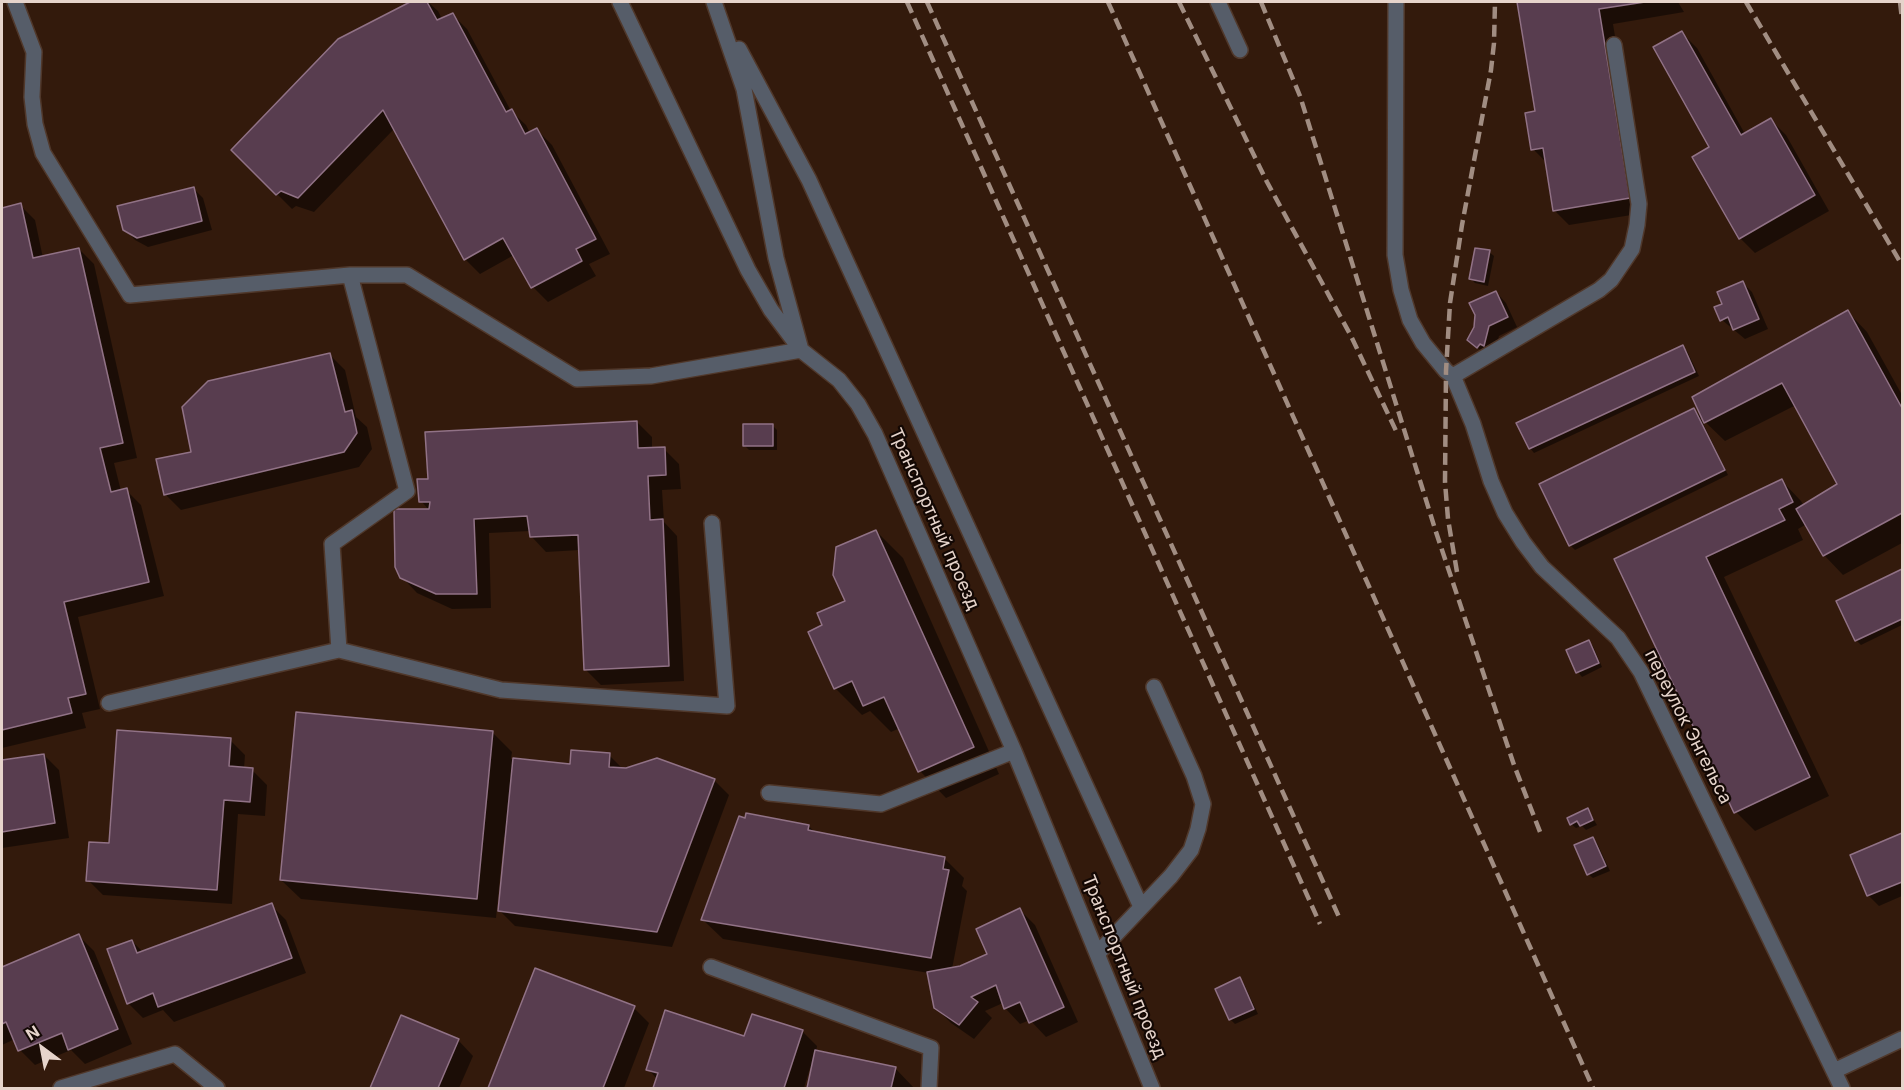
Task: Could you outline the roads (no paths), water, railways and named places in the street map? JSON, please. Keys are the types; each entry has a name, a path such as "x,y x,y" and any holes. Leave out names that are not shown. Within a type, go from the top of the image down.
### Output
{"street":[{"path":"15,2 34,52 32,97 35,124 44,153 130,295 350,275 407,275 577,379 651,376 801,350 776,258 744,89 715,5"},
{"name":"Транспортный проезд","path":"620,2 748,270 771,310 801,350 839,380 858,404 875,434 1014,752 1152,1089"},
{"path":"1218,2 1240,50"},
{"name":"переулок Энгельса","path":"1396,2 1395,255 1401,290 1410,320 1424,343 1446,371 1453,376 1470,415 1491,481 1505,513 1523,542 1542,567 1618,638 1641,672 1842,1089"},
{"path":"715,5 808,180 1142,907"},
{"path":"1453,376 1599,290 1611,280 1632,249 1638,225 1639,204 1614,45"},
{"path":"339,650 332,543 407,491 350,275"},
{"path":"110,702 339,650 501,690 728,706 712,523"},
{"path":"1098,953 1171,876 1191,850 1198,829 1203,804 1194,776 1154,687"},
{"path":"769,793 881,804 1014,752"},
{"path":"711,967 931,1048 929,1089"},
{"path":"1834,1071 1902,1040"},
{"path":"61,1089 175,1054 217,1089"}],"railway":[{"path":"907,2 1320,924"},
{"path":"927,2 1339,917"},
{"path":"1108,2 1593,1088"},
{"path":"1179,2 1267,182 1351,336 1398,435"},
{"path":"1261,2 1300,96 1436,532 1514,765 1542,837"},
{"path":"1457,572 1448,519 1445,482 1446,371 1450,303 1491,70 1495,2"},
{"path":"1746,2 1902,265"},
{"path":"1900,2 1902,19"}]}
